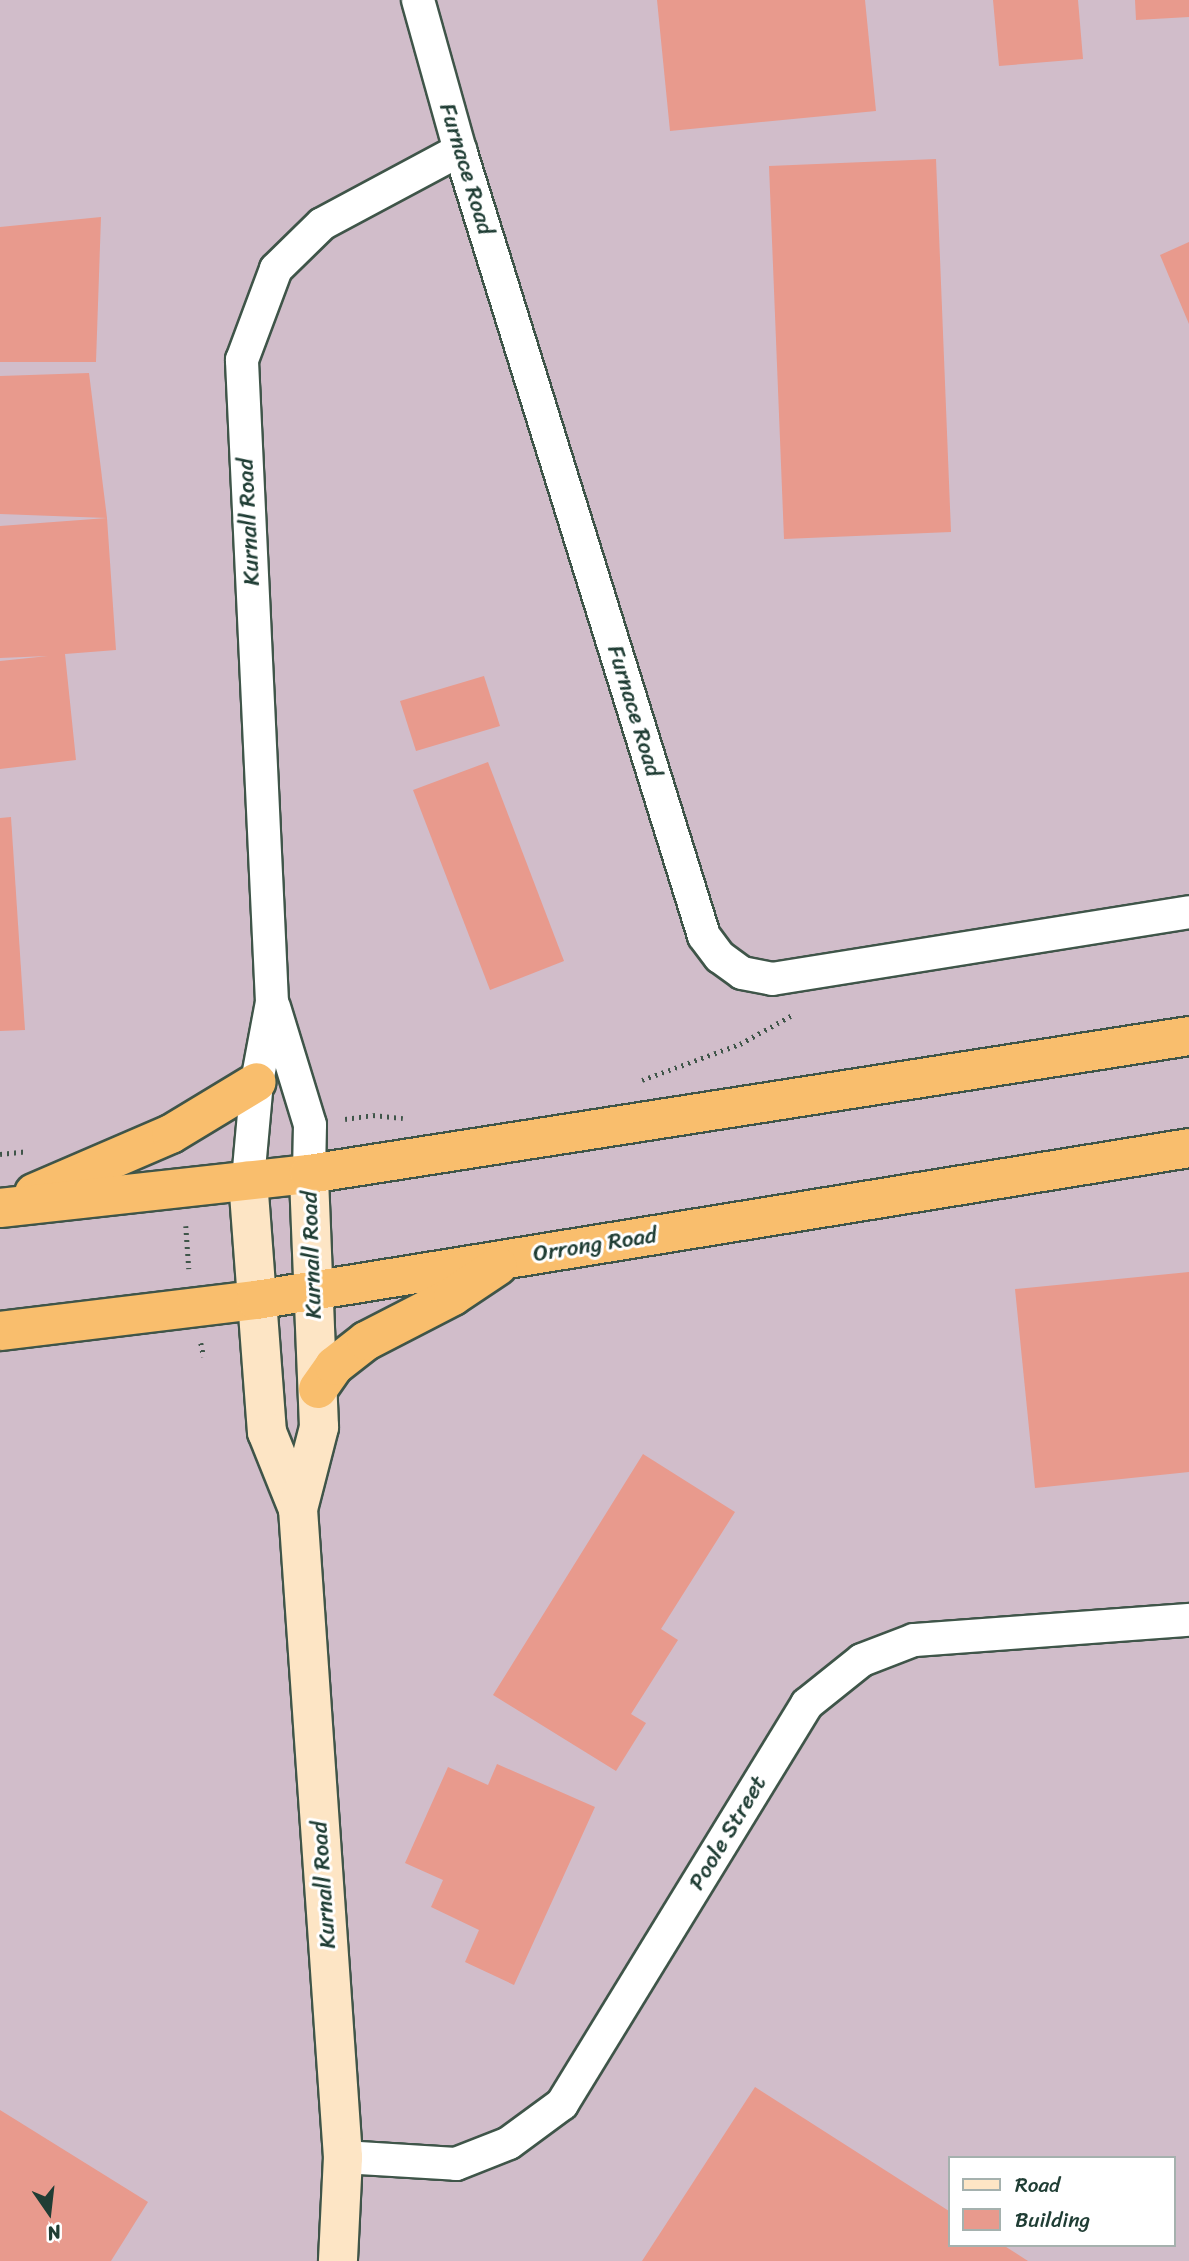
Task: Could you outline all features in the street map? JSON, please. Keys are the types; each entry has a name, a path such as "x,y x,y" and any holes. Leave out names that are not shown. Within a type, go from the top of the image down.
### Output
{"highway":[{"path":"0,1208 309,1174 1189,1036"},
{"path":"0,1208 171,1134 257,1082"},
{"name":"Orrong Road","path":"0,1331 256,1300 1189,1148"},
{"path":"318,1389 334,1366 366,1341 453,1296 508,1259"}],"street":[{"name":"Furnace Road","path":"418,0 460,150 704,936 720,957 742,974 783,978 1189,912"},
{"name":"Kurnall Road","path":"338,2261 343,2157 298,1509 267,1432 248,1180 257,1082 272,1002 242,360 276,269 322,224 460,150"},
{"name":"Kurnall Road","path":"272,1002 310,1125 309,1174 319,1427 298,1509"},
{"name":"Poole Street","path":"343,2157 456,2164 509,2143 562,2104 807,1704 862,1660 914,1640 1189,1620"}],"path":[{"path":"637,1082 740,1044 800,1010"},
{"path":"310,1125 373,1115 415,1119"},
{"path":"183,1187 195,1307 204,1357"}],"shaded area":[{"path":"0,0 1189,0 1189,2261 0,2261"}],"building":[{"path":"657,0 865,0 876,111 670,131"},
{"path":"993,0 1078,0 1083,59 999,66"},
{"path":"1135,0 1189,0 1189,17 1136,20"},
{"path":"936,159 951,532 784,539 769,166"},
{"path":"101,217 96,362 0,362 0,227"},
{"path":"1189,242 1189,324 1160,255"},
{"path":"89,373 107,518 0,514 0,376"},
{"path":"107,518 116,650 65,654 76,760 0,769 0,661 48,656 0,658 0,526"},
{"path":"484,676 500,726 416,751 400,701"},
{"path":"488,762 564,961 490,990 413,790"},
{"path":"11,817 25,1030 0,1031 0,818"},
{"path":"1189,1272 1189,1472 1035,1488 1015,1289"},
{"path":"643,1454 735,1512 661,1629 678,1640 631,1714 646,1723 616,1771 493,1695"},
{"path":"497,1764 595,1807 514,1985 465,1962 479,1930 431,1907 443,1880 405,1863 448,1767 488,1785"},
{"path":"755,2087 948,2210 948,2247 1006,2247 1028,2261 642,2261"},
{"path":"0,2110 148,2202 111,2261 0,2261"}]}
